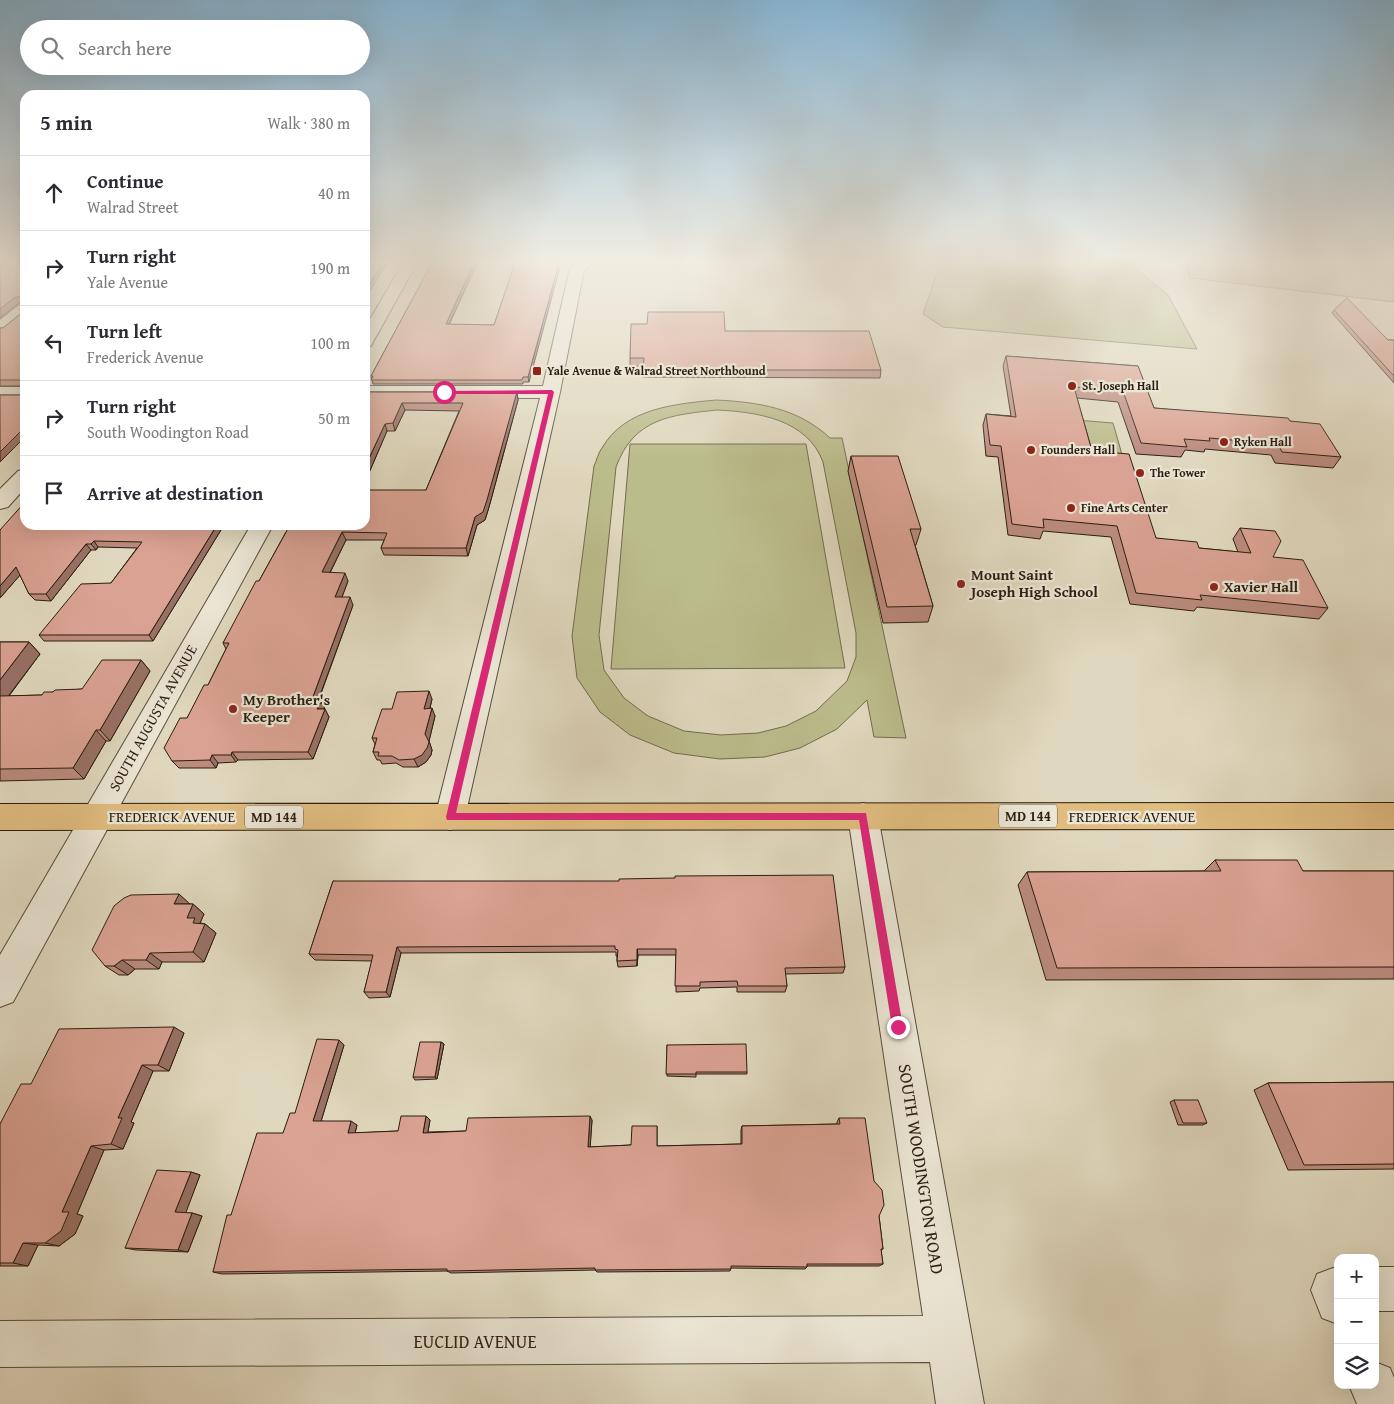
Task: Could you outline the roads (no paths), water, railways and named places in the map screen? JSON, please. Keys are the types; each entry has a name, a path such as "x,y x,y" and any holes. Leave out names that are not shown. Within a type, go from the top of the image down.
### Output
{"main road":[{"name":"FREDERICK AVENUE","path":"0,817 1394,816"}],"street":[{"path":"450,817 552,392 565,329"},
{"path":"370,392 552,392"},
{"path":"0,393 20,393"},
{"path":"0,502 20,480"},
{"name":"SOUTH AUGUSTA AVENUE","path":"0,989 259,530"},
{"name":"SOUTH WOODINGTON ROAD","path":"863,816 960,1404"},
{"path":"1379,1289 1394,1289"},
{"name":"EUCLID AVENUE","path":"0,1344 950,1339"},
{"path":"1375,1389 1381,1404"}],"place":[{"name":"Yale Avenue & Walrad Street Northbound","path":"537,371"},
{"name":"St. Joseph Hall","path":"1072,386"},
{"name":"Ryken Hall","path":"1224,442"},
{"name":"Founders Hall","path":"1031,450"},
{"name":"The Tower","path":"1140,473"},
{"name":"Fine Arts Center","path":"1071,508"},
{"name":"Mount Saint Joseph High School","path":"961,584"},
{"name":"Xavier Hall","path":"1214,587"},
{"name":"My Brother's Keeper","path":"233,709"}]}
